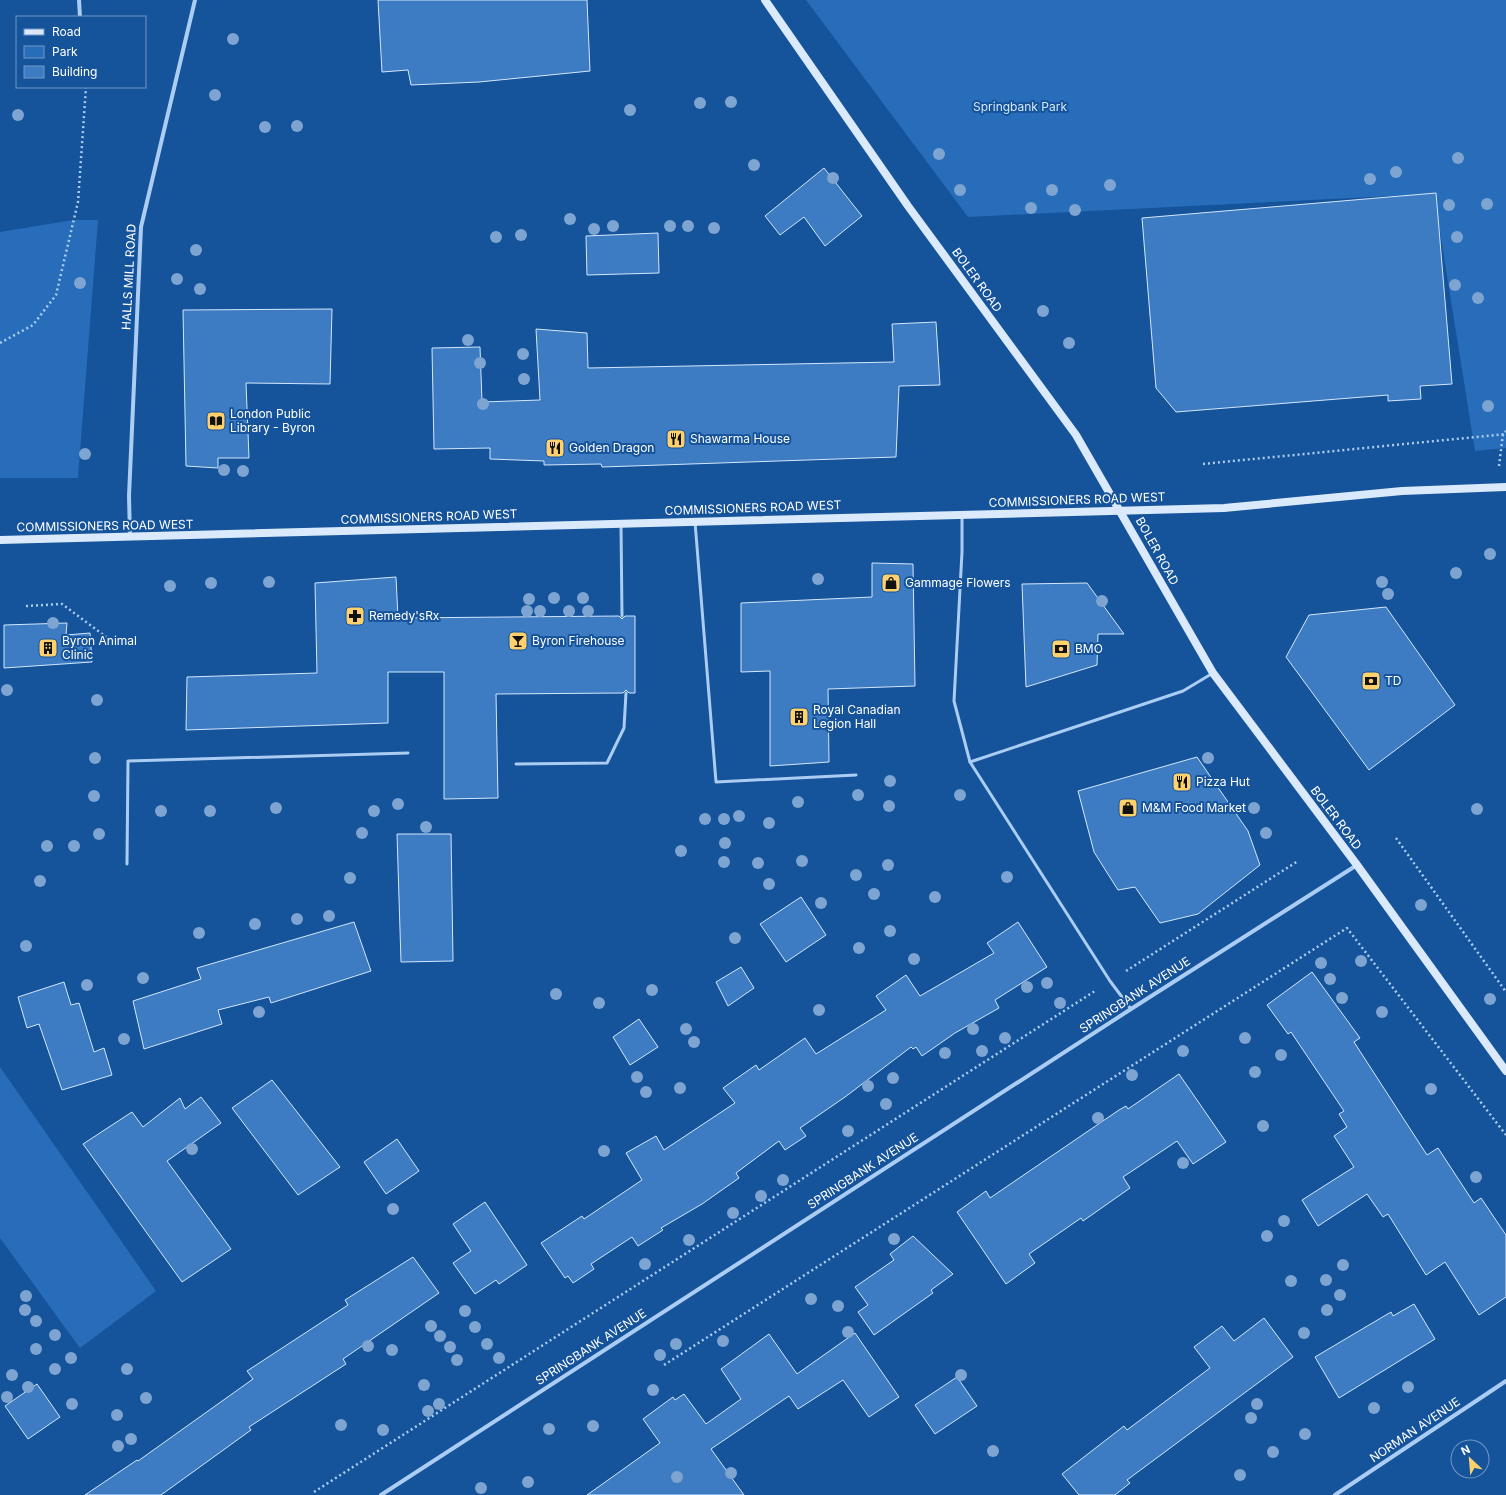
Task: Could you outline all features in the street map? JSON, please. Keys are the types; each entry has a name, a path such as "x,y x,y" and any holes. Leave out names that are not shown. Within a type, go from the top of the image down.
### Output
{"main road":[{"name":"BOLER ROAD","path":"765,0 908,206 1076,435 1213,673 1357,865 1506,1070"},
{"name":"COMMISSIONERS ROAD WEST","path":"0,540 1224,508 1402,491 1506,487"}],"street":[{"path":"79,0 80,16"},
{"name":"HALLS MILL ROAD","path":"130,537 129,496 141,227 195,0"},
{"name":"SPRINGBANK AVENUE","path":"381,1495 1131,1009 1357,865"},
{"name":"NORMAN AVENUE","path":"1335,1495 1506,1381"}],"lane":[{"path":"962,515 962,552 954,701 970,762 1110,981 1131,1009"},
{"path":"695,522 716,782 856,775"},
{"path":"621,524 622,616"},
{"path":"970,762 1183,691 1213,673"},
{"path":"516,764 607,763 624,728 626,693"},
{"path":"127,864 128,761 408,753"}],"path":[{"path":"0,343 33,325 56,295 78,202 86,88"},
{"path":"1496,488 1506,431"},
{"path":"1203,464 1505,434"},
{"path":"26,606 62,604 113,642"},
{"path":"1396,838 1506,992"},
{"path":"314,1492 1298,861"},
{"path":"664,1365 1347,928 1506,1135"}],"green space":[{"name":"Springbank Park","path":"806,0 1506,0 1506,448 1475,451 1434,194 968,217"},
{"path":"73,220 98,220 78,478 0,478 0,232"},
{"path":"0,1067 156,1291 80,1348 0,1238"}],"building":[{"path":"378,0 587,0 590,71 479,82 411,85 408,70 382,72"},
{"path":"824,168 862,216 825,246 804,217 780,235 765,216"},
{"path":"1436,193 1452,384 1420,386 1421,399 1388,401 1388,395 1176,412 1156,388 1142,218"},
{"path":"658,233 659,273 587,275 586,236"},
{"name":"London Public Library - Byron","path":"332,309 330,384 246,383 249,458 218,458 218,468 186,466 183,310"},
{"path":"936,322 940,385 899,386 896,457 602,467 601,464 544,465 544,461 490,459 490,448 434,449 432,348 480,347 482,402 540,400 536,329 587,333 588,368 894,362 892,324"},
{"path":"872,563 913,564 915,686 828,689 829,762 770,766 770,671 741,672 741,603 872,597"},
{"path":"396,577 398,618 619,616 622,619 625,616 635,616 635,693 629,693 626,690 623,693 496,694 498,798 444,799 444,672 388,672 388,723 186,730 187,677 317,673 315,583"},
{"name":"BMO","path":"1087,583 1124,634 1098,634 1097,665 1026,687 1022,584"},
{"name":"TD","path":"1386,607 1455,705 1369,770 1286,657 1309,615"},
{"name":"Byron Animal Clinic","path":"67,623 66,635 90,633 92,662 4,668 4,625"},
{"path":"1197,757 1248,831 1260,865 1198,914 1160,923 1135,887 1118,890 1094,852 1078,791"},
{"path":"397,834 451,834 453,961 401,962"},
{"path":"801,897 826,935 786,962 760,924"},
{"path":"354,922 371,971 271,1003 269,997 218,1010 222,1024 144,1049 133,1001 201,979 197,968"},
{"path":"1018,922 1047,967 995,1000 999,1008 955,1033 922,1056 916,1047 913,1049 911,1047 845,1097 800,1128 806,1136 785,1150 779,1141 736,1173 739,1178 702,1204 661,1228 663,1230 638,1246 632,1237 591,1264 594,1269 573,1283 568,1276 565,1278 541,1243 582,1216 584,1219 642,1180 626,1153 656,1136 664,1150 735,1103 723,1088 756,1065 759,1070 805,1038 816,1054 886,1010 876,996 906,975 920,996 994,953 987,943"},
{"path":"741,967 754,988 728,1006 716,982"},
{"path":"1312,972 1360,1038 1354,1042 1427,1155 1438,1148 1474,1203 1481,1198 1506,1235 1506,1297 1479,1315 1445,1262 1426,1275 1388,1214 1383,1217 1367,1194 1318,1226 1302,1200 1354,1167 1334,1136 1347,1127 1339,1114 1344,1111 1291,1032 1288,1034 1267,1005"},
{"path":"64,982 71,1005 79,1003 94,1052 104,1048 112,1075 62,1090 39,1024 27,1028 18,997"},
{"path":"639,1019 658,1047 630,1065 613,1037"},
{"path":"1179,1074 1226,1142 1193,1164 1177,1141 1123,1177 1130,1188 1083,1221 1081,1218 1029,1254 1035,1263 1006,1284 957,1212 986,1191 990,1198 1119,1110 1126,1106 1128,1109"},
{"path":"272,1080 340,1167 298,1195 232,1108"},
{"path":"201,1097 221,1123 167,1161 231,1249 182,1282 83,1144 132,1112 143,1127 180,1098 185,1109"},
{"path":"397,1139 419,1171 386,1194 364,1162"},
{"path":"485,1202 527,1265 499,1284 496,1280 475,1294 453,1263 471,1251 453,1224"},
{"path":"913,1236 953,1274 931,1290 933,1293 874,1335 858,1312 868,1305 855,1287 894,1260 890,1254"},
{"path":"413,1257 439,1293 343,1359 346,1364 249,1427 251,1430 161,1495 85,1495 137,1460 138,1461 253,1379 247,1371 348,1305 345,1300"},
{"path":"1414,1304 1435,1339 1339,1398 1315,1357 1391,1312 1393,1316"},
{"path":"1264,1318 1293,1357 1127,1480 1130,1483 1115,1495 1079,1495 1062,1474 1124,1426 1127,1430 1210,1368 1194,1347 1222,1326 1234,1341"},
{"path":"855,1333 899,1397 869,1417 843,1380 798,1409 789,1396 711,1449 744,1495 587,1495 660,1443 643,1419 673,1397 675,1400 684,1394 706,1424 741,1399 721,1369 769,1334 797,1374"},
{"path":"957,1377 977,1406 935,1434 915,1405"},
{"path":"37,1384 60,1417 28,1439 5,1406"}],"place":[{"name":"London Public Library - Byron","path":"216,421"},
{"name":"Shawarma House","path":"676,439"},
{"name":"Golden Dragon","path":"555,448"},
{"name":"Gammage Flowers","path":"891,583"},
{"name":"Remedy'sRx","path":"355,616"},
{"name":"Byron Firehouse","path":"518,641"},
{"name":"Byron Animal Clinic","path":"48,648"},
{"name":"BMO","path":"1061,649"},
{"name":"TD","path":"1371,681"},
{"name":"Royal Canadian Legion Hall","path":"799,717"},
{"name":"Pizza Hut","path":"1182,782"},
{"name":"M&M Food Market","path":"1128,808"}]}
